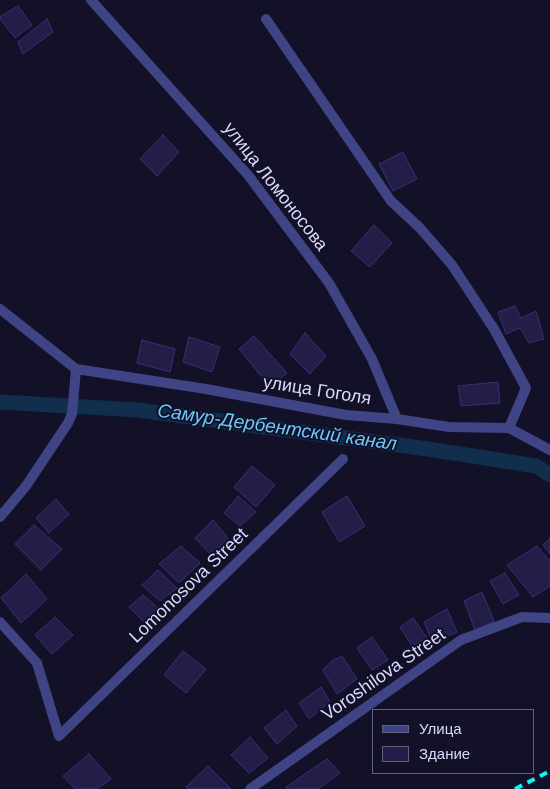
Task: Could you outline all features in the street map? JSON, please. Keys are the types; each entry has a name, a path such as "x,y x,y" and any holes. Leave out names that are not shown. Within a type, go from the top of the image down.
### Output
{"street":[{"name":"улица Ломоносова","path":"91,0 248,175 329,283 372,359 397,419"},
{"path":"266,19 391,201 420,228 452,265 494,329 526,388 509,428"},
{"path":"0,309 76,369 72,414 68,423 26,486 0,517"},
{"name":"улица Гоголя","path":"76,369 206,389 346,415 397,419 449,427 509,428 550,450"},
{"name":"Lomonosova Street","path":"0,622 38,663 59,736 343,459"},
{"name":"Voroshilova Street","path":"250,789 461,640 522,617 550,618"}],"building":[{"path":"18,6 32,25 15,38 0,17"},
{"path":"47,19 53,32 23,54 18,42"},
{"path":"163,135 179,152 157,176 140,159"},
{"path":"403,152 417,179 393,191 379,164"},
{"path":"374,225 392,243 370,267 351,251"},
{"path":"515,306 521,318 536,311 544,339 529,343 520,328 506,334 498,312"},
{"path":"305,333 326,356 310,374 290,354"},
{"path":"254,336 287,373 270,387 239,349"},
{"path":"189,337 220,347 212,372 183,362"},
{"path":"142,340 175,349 170,372 137,363"},
{"path":"498,382 500,403 461,406 458,386"},
{"path":"252,466 275,485 256,507 234,487"},
{"path":"238,496 256,512 240,526 224,513"},
{"path":"347,496 365,526 339,542 322,512"},
{"path":"56,499 69,514 49,533 36,518"},
{"path":"213,520 228,538 212,556 195,538"},
{"path":"34,525 62,549 41,570 15,544"},
{"path":"550,538 550,554 543,545"},
{"path":"181,546 200,563 179,583 159,564"},
{"path":"537,546 550,561 550,586 533,597 507,565"},
{"path":"158,570 177,588 160,601 142,585"},
{"path":"505,573 519,595 503,604 490,581"},
{"path":"26,574 47,599 21,623 1,598"},
{"path":"482,592 494,621 475,630 464,601"},
{"path":"143,595 158,608 144,622 129,607"},
{"path":"447,609 457,632 433,643 424,622"},
{"path":"55,617 73,635 52,654 35,635"},
{"path":"413,618 427,638 412,646 400,627"},
{"path":"372,637 388,660 372,670 357,648"},
{"path":"183,651 206,669 186,693 164,675"},
{"path":"342,656 357,679 337,694 323,670 332,661"},
{"path":"321,687 330,702 309,719 299,703"},
{"path":"286,710 297,726 277,744 264,728"},
{"path":"250,737 268,758 249,773 231,755"},
{"path":"89,754 111,779 97,789 75,789 63,776"},
{"path":"327,759 340,773 318,789 287,789 286,787"},
{"path":"208,766 231,789 188,789 186,787"}],"waterway":[{"name":"Самур-Дербентский канал","path":"0,402 138,410 435,450 536,466 550,475"}],"railway":[{"path":"515,789 550,771"}]}
